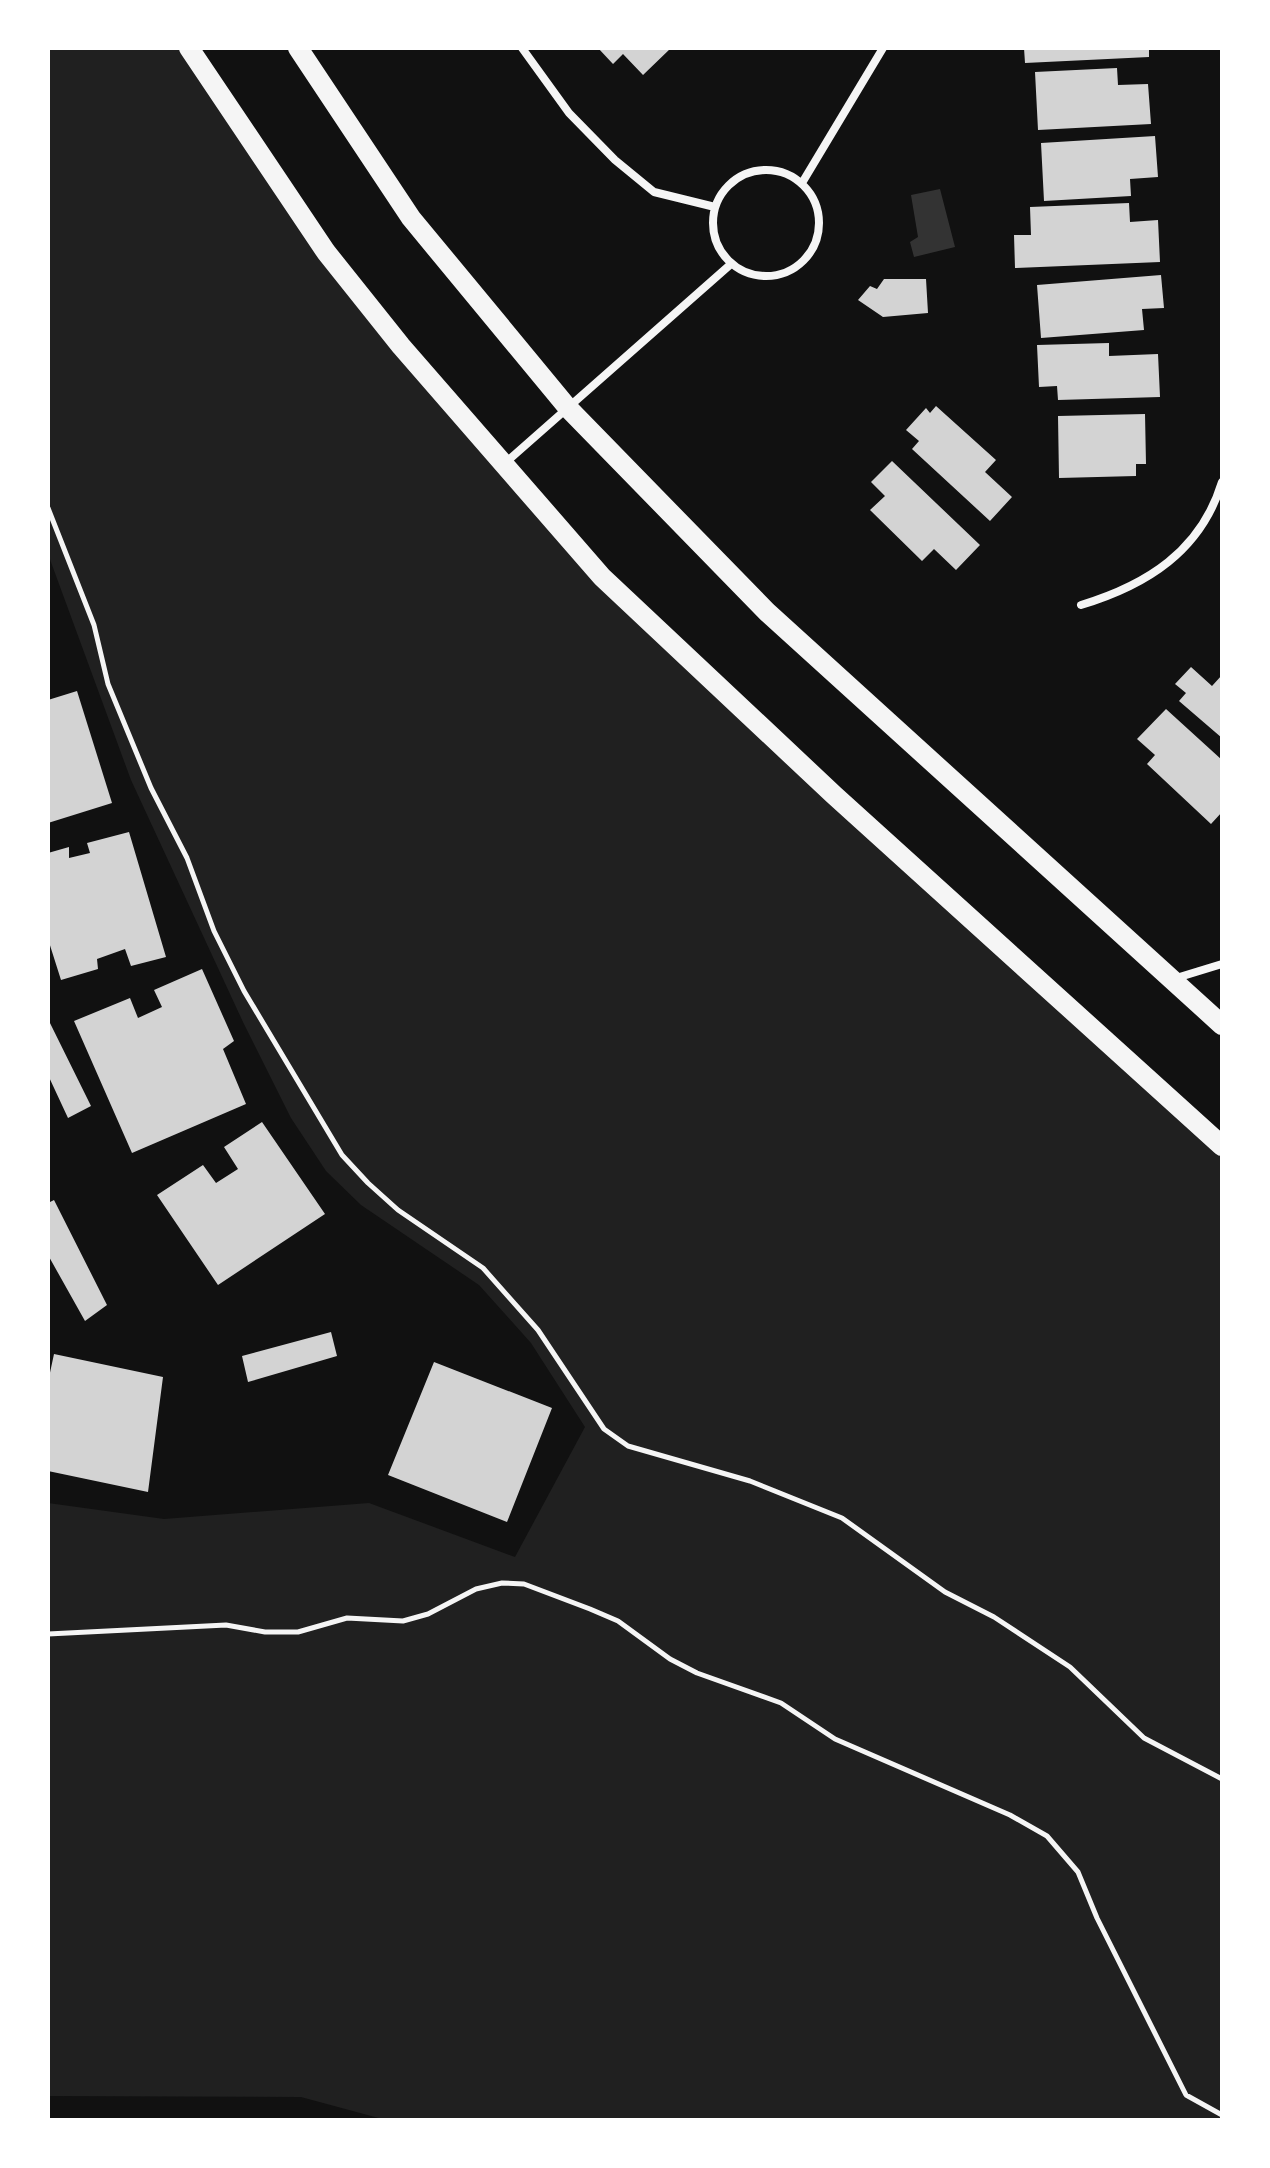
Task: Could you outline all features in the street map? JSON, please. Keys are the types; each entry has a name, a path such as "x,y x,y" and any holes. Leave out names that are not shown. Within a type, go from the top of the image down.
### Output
{"main road":[{"path":"189,48 326,252 602,577 834,795 1222,1146"},
{"path":"298,48 411,218 568,408 767,612 1222,1025"}],"street":[{"path":"522,48 569,113 615,160 654,192 715,207"},
{"path":"802,183 883,48"},
{"path":"770,170 787,174 802,183 814,197 820,215 819,233 807,258 784,274 766,277 747,274 731,264 714,238 715,207 723,191 736,179 752,172 770,170"},
{"path":"504,465 731,264"},
{"path":"1081,605 1124,592 1163,568 1213,510 1222,482"},
{"path":"1170,979 1222,964"}],"path":[{"path":"48,508 94,625 108,684 187,858 214,931 244,991 342,1155 398,1210 483,1268 538,1330 604,1429 628,1446 750,1481 842,1518 933,1584 994,1617 1070,1667 1144,1738 1222,1779"},
{"path":"48,1634 226,1625 265,1632 298,1632 347,1618 403,1621 428,1614 476,1589 502,1583 524,1584 590,1609 618,1621 670,1659 697,1673 781,1703 835,1739 1010,1815 1047,1836 1078,1872 1097,1918 1186,2095 1222,2115"}],"shaded area":[{"path":"48,48 189,48 326,252 602,577 1222,1146 1222,2120 386,2120 301,2097 48,2096 48,1503 164,1519 369,1503 515,1557 585,1427 531,1343 479,1285 361,1205 326,1171 291,1118 243,1022 131,780 48,554"},
{"path":"940,189 955,247 914,257 910,242 918,237 911,195"}],"building":[{"path":"598,48 671,48 643,75 623,54 613,64"},
{"path":"1024,48 1149,48 1149,57 1025,63"},
{"path":"1117,68 1118,85 1148,84 1151,124 1038,130 1035,72"},
{"path":"1155,136 1158,177 1130,179 1131,196 1044,201 1041,143"},
{"path":"1129,203 1130,222 1158,220 1160,262 1015,268 1014,235 1031,235 1030,207"},
{"path":"1161,275 1164,308 1142,309 1144,330 1041,338 1037,285"},
{"path":"884,279 926,279 928,313 883,317 858,300 870,286 877,289"},
{"path":"1109,343 1109,356 1158,354 1160,397 1058,400 1057,386 1039,387 1037,345"},
{"path":"936,406 996,460 985,472 1012,497 990,521 912,449 919,441 906,430 926,408 930,413"},
{"path":"1145,414 1146,464 1136,464 1136,476 1059,478 1058,416"},
{"path":"892,461 980,545 956,570 934,549 922,561 870,510 885,496 871,482"},
{"path":"1191,667 1212,686 1222,675 1222,738 1179,701 1186,693 1175,684"},
{"path":"77,691 112,803 48,823 48,700"},
{"path":"1166,709 1222,760 1222,812 1211,824 1147,764 1155,755 1137,739"},
{"path":"129,832 166,957 131,966 125,949 97,959 98,969 61,980 48,939 48,853 69,847 69,858 90,853 87,843"},
{"path":"202,969 234,1041 223,1049 246,1104 132,1153 74,1021 130,998 138,1018 162,1007 154,990"},
{"path":"48,1019 91,1106 68,1118 48,1075"},
{"path":"262,1122 325,1214 218,1285 157,1195 203,1165 216,1183 238,1169 224,1147"},
{"path":"54,1200 107,1305 85,1321 48,1255 48,1203"},
{"path":"331,1332 337,1356 248,1382 242,1356"},
{"path":"54,1354 163,1377 148,1492 48,1471 48,1382"},
{"path":"434,1362 552,1408 507,1522 388,1475"}]}
